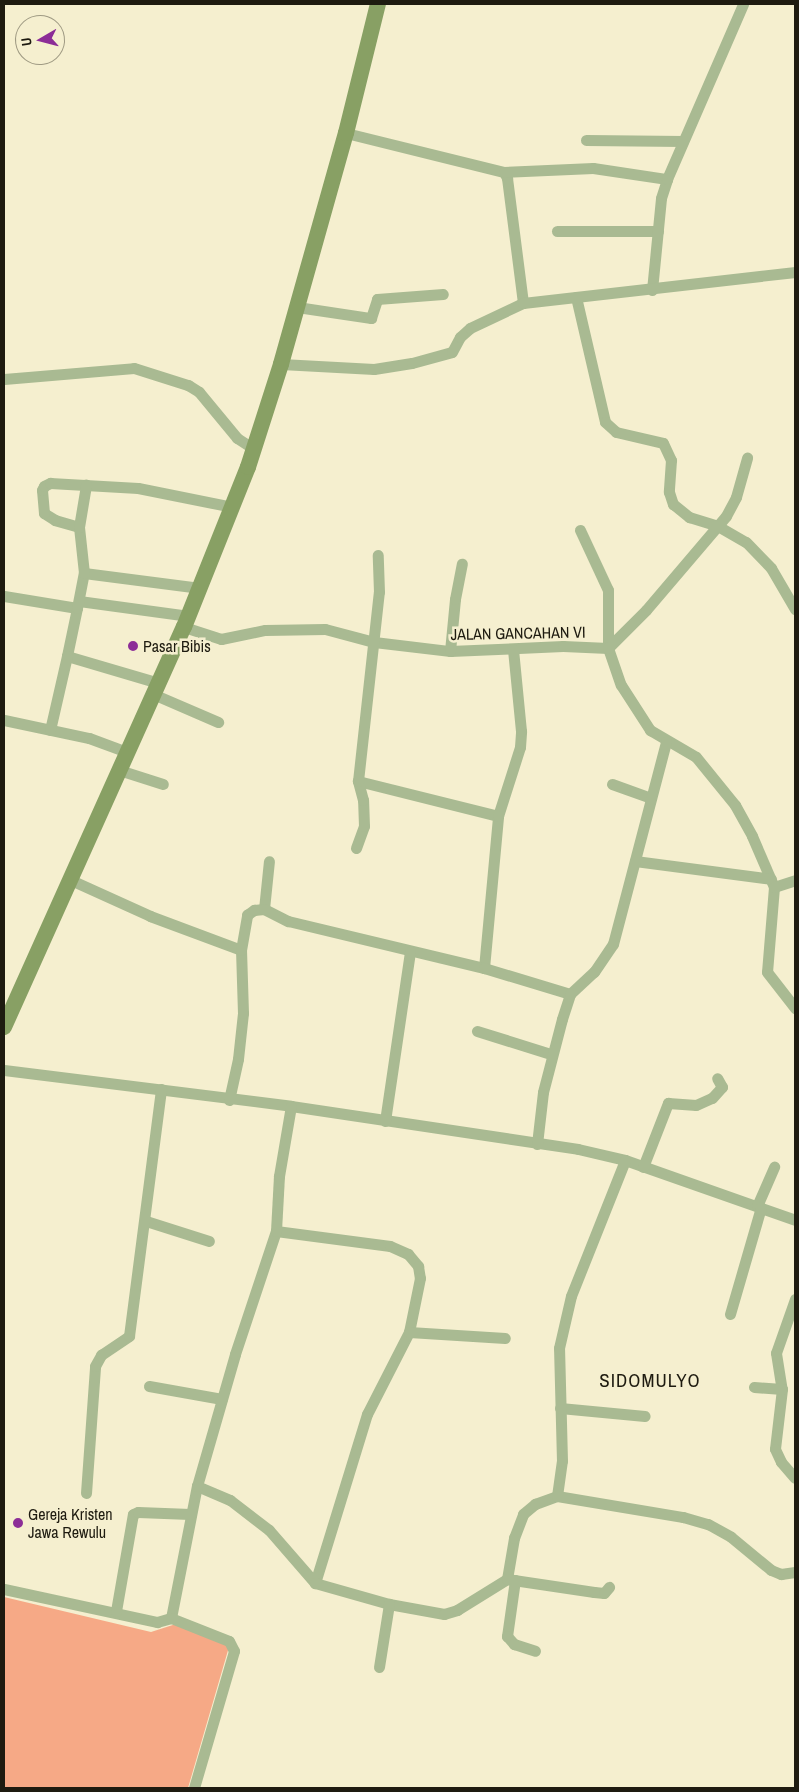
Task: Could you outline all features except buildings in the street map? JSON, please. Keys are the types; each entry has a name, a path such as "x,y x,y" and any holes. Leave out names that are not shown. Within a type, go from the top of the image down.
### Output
{"main road":[{"path":"4,1027 73,881 119,770 187,622 254,449 281,364 346,133 378,4"}],"street":[{"path":"652,290 661,198 667,178 743,4"},
{"path":"346,133 504,172 593,168 667,178"},
{"path":"586,140 683,141"},
{"path":"504,172 507,178 523,303"},
{"path":"557,230 658,231"},
{"path":"281,364 374,369 444,356 452,352 460,337 470,328 523,303 652,290 795,272"},
{"path":"297,307 371,318 377,299 443,294"},
{"path":"576,297 605,422 616,432 663,443 671,460 669,492 673,504 689,517 716,525 746,542 771,568 795,609"},
{"path":"4,379 134,368 188,385 199,392 237,438 254,449"},
{"path":"608,648 646,610 716,525 726,516 736,497 747,458"},
{"path":"79,527 46,515 42,490 50,483 171,493 232,508"},
{"path":"50,730 84,573 79,527 86,485"},
{"path":"580,530 608,590 608,648"},
{"path":"356,848 364,826 363,800 358,781 379,592 378,555"},
{"path":"450,651 455,599 462,564"},
{"path":"84,573 200,588"},
{"name":"JALAN GANCAHAN VI","path":"4,596 187,622 221,639 265,630 325,629 374,642 450,651 608,648 621,685 650,730 666,742 688,751 712,776 748,828 772,883 766,967 769,976 795,1008"},
{"path":"484,968 498,816 520,747 521,731 512,649"},
{"path":"67,656 156,689 218,722"},
{"path":"4,720 89,738 127,752"},
{"path":"537,1144 542,1092 551,1054 570,994 594,972 613,944 666,742"},
{"path":"119,770 162,784"},
{"path":"358,781 498,816"},
{"path":"612,784 651,798"},
{"path":"264,909 269,861"},
{"path":"635,861 772,883 795,880"},
{"path":"73,881 150,916 241,950"},
{"path":"229,1100 238,1059 243,1013 241,950 248,916 254,910 264,909 288,921 410,952 484,968 570,994"},
{"path":"386,1121 410,952"},
{"path":"477,1030 551,1054"},
{"path":"4,1070 161,1089 229,1100 291,1106 537,1144 625,1160 795,1220"},
{"path":"643,1167 668,1104 696,1105 712,1098 722,1087 717,1078"},
{"path":"86,1493 95,1366 101,1355 129,1336 146,1221 161,1089"},
{"path":"171,1618 197,1486 222,1399 276,1231 279,1176 291,1106"},
{"path":"557,1496 562,1461 559,1348 564,1322 625,1160"},
{"path":"730,1314 759,1207 774,1167"},
{"path":"146,1221 209,1241"},
{"path":"276,1231 390,1246 408,1254 418,1266 420,1278 409,1332 367,1414 315,1583"},
{"path":"795,1299 776,1353 782,1389 776,1449 780,1462 795,1478"},
{"path":"409,1332 505,1338"},
{"path":"150,1386 222,1399"},
{"path":"754,1387 782,1389"},
{"path":"560,1408 645,1416"},
{"path":"197,1486 230,1500 269,1530 315,1583 389,1604 444,1614 458,1610 511,1580 604,1593 609,1587"},
{"path":"535,1652 514,1644 506,1636 514,1538 523,1514 535,1504 557,1496 683,1517 708,1524 731,1537 771,1570 781,1574 795,1572"},
{"path":"116,1611 133,1514 138,1512 190,1514"},
{"path":"4,1589 116,1611 157,1622 171,1618 229,1641 234,1651 194,1788"},
{"path":"379,1667 389,1604"}],"shaded area":[{"path":"4,1597 151,1632 179,1623 231,1640 188,1788 4,1788"}],"place":[{"name":"Pasar Bibis","path":"133,646"},
{"name":"Gereja Kristen Jawa Rewulu","path":"18,1523"}],"district":[{"name":"SIDOMULYO","path":"650,1381"}]}
